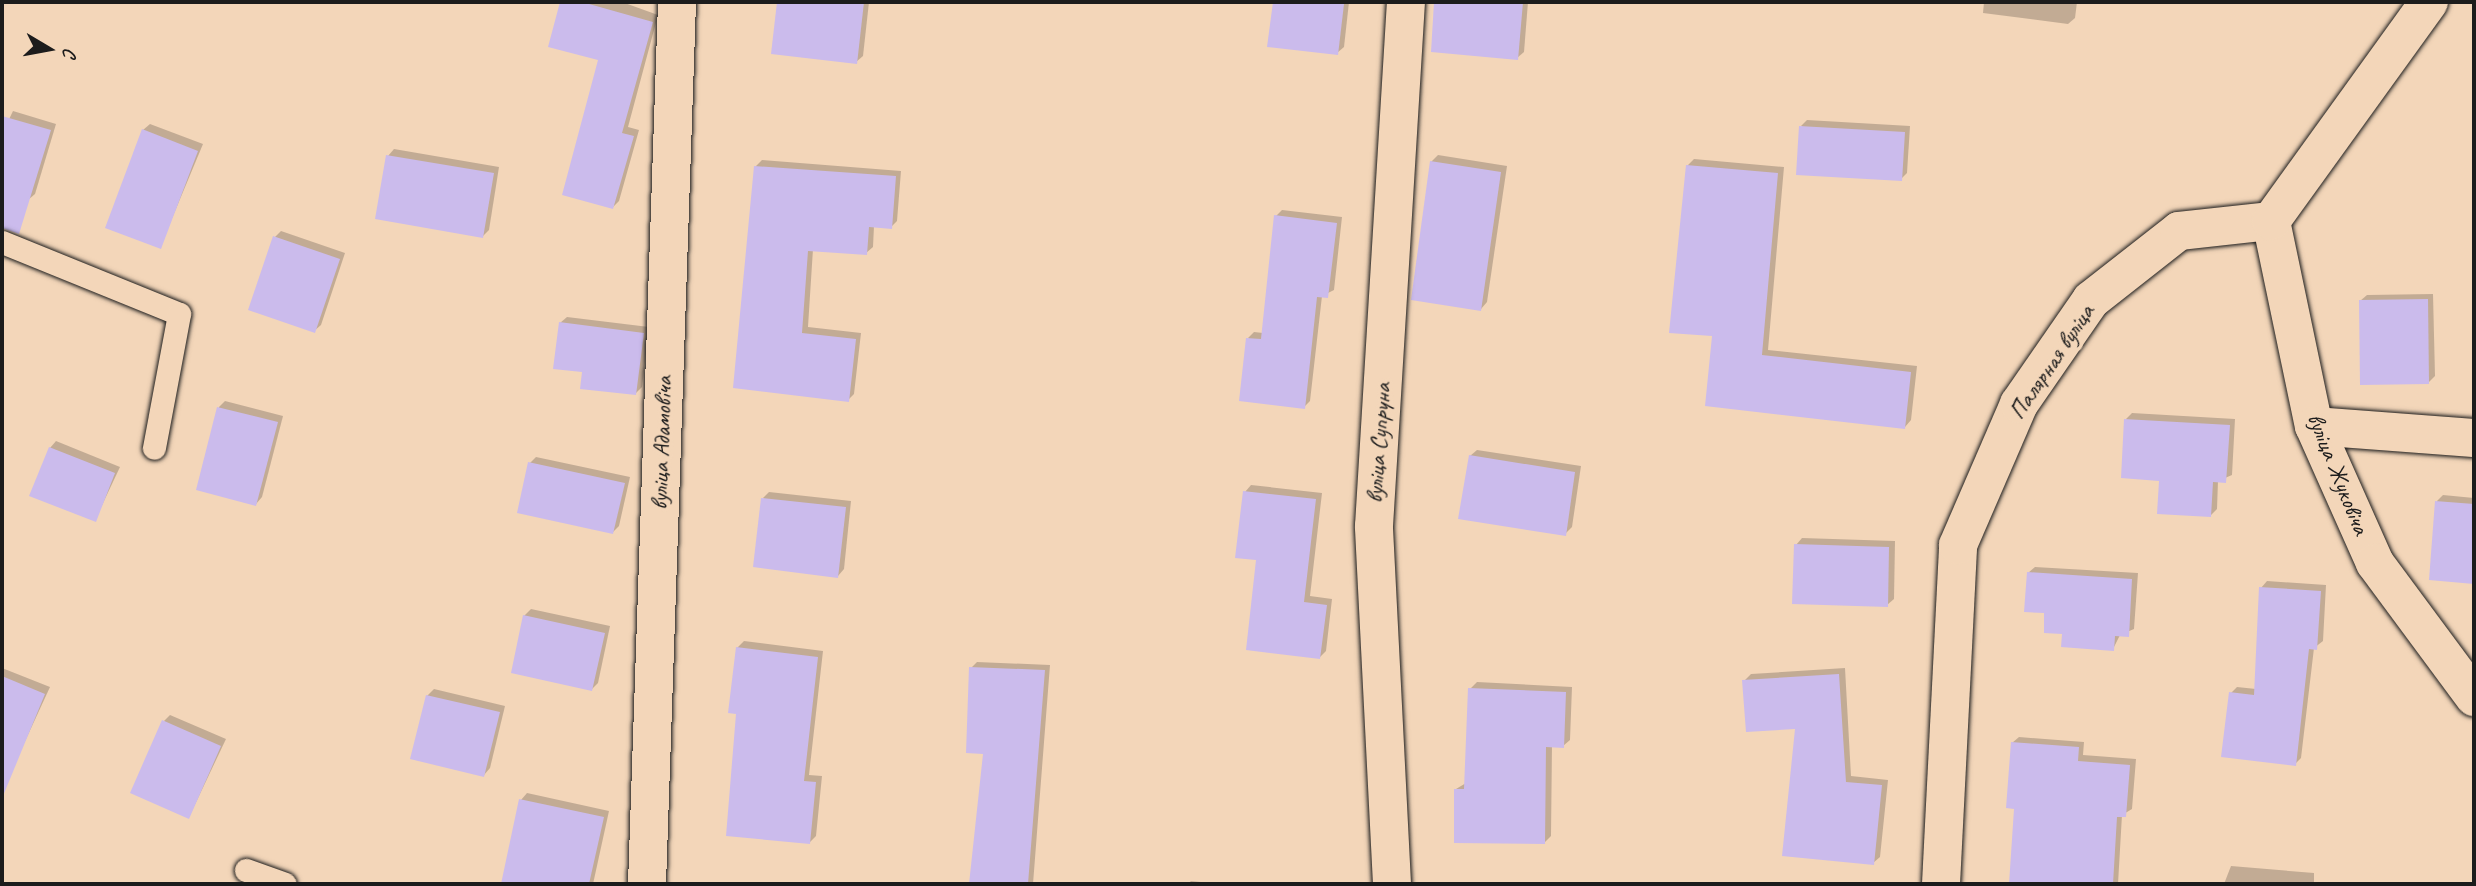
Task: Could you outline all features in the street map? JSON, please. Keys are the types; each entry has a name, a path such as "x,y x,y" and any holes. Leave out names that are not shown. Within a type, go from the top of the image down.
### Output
{"street":[{"name":"вуліца Адамовіча","path":"648,884 677,2"},
{"name":"вуліца Супруна","path":"1392,884 1374,526 1406,2"},
{"path":"2271,221 2429,2"},
{"name":"вуліца Жуковіча","path":"2271,221 2314,426 2375,563 2474,697"},
{"name":"Палярная вуліца","path":"1941,884 1958,545 2019,404 2091,300 2179,232 2271,221"},
{"path":"2314,426 2474,438"}],"lane":[{"path":"2,242 179,314 154,448"},
{"path":"246,870 285,884"}],"building":[{"path":"560,2 582,2 653,22 622,133 634,136 613,209 562,195 598,60 548,47"},
{"path":"777,2 864,2 857,64 771,54"},
{"path":"1273,2 1344,4 1338,55 1267,47"},
{"path":"1434,2 1523,2 1518,60 1431,52"},
{"path":"2,116 51,130 19,234 2,228"},
{"path":"1799,126 1905,132 1902,181 1796,175"},
{"path":"142,129 198,151 161,249 105,228"},
{"path":"386,155 494,173 483,238 375,219"},
{"path":"1430,161 1501,172 1481,311 1411,300"},
{"path":"1686,165 1778,173 1762,355 1911,372 1905,429 1705,406 1712,336 1669,333"},
{"path":"754,166 896,176 892,229 869,227 867,255 808,251 802,333 856,339 849,402 733,388"},
{"path":"1274,215 1337,223 1328,298 1317,297 1305,409 1239,401 1246,338 1261,339"},
{"path":"273,236 340,259 315,333 248,310"},
{"path":"2428,299 2429,384 2360,385 2359,300"},
{"path":"559,322 644,333 636,395 580,389 582,372 553,369"},
{"path":"217,407 278,422 256,506 196,490"},
{"path":"2124,419 2230,425 2226,483 2213,482 2211,517 2157,514 2159,481 2121,478"},
{"path":"49,447 115,473 96,522 29,496"},
{"path":"1469,455 1575,472 1566,536 1458,519"},
{"path":"528,462 625,483 613,534 517,513"},
{"path":"1243,491 1316,499 1304,602 1327,605 1320,659 1246,650 1256,560 1235,558"},
{"path":"761,498 846,507 838,578 753,567"},
{"path":"2435,501 2474,504 2474,584 2429,580"},
{"path":"1794,544 1889,547 1888,607 1792,604"},
{"path":"2027,572 2132,579 2129,637 2115,636 2114,651 2061,647 2062,634 2044,633 2044,613 2024,612"},
{"path":"2259,587 2321,591 2317,650 2309,649 2296,766 2221,757 2229,692 2254,695"},
{"path":"523,615 605,633 592,691 511,673"},
{"path":"736,647 818,657 804,781 816,782 810,844 726,836 736,714 728,713"},
{"path":"969,667 1045,670 1028,884 969,884 983,754 966,753"},
{"path":"1839,674 1846,782 1882,785 1874,865 1782,856 1795,729 1746,732 1742,680"},
{"path":"2,676 45,694 3,796 2,796"},
{"path":"1468,688 1566,692 1564,748 1546,747 1545,844 1454,843 1454,789 1464,789"},
{"path":"426,695 500,712 484,777 410,759"},
{"path":"162,720 221,746 189,819 130,793"},
{"path":"2011,742 2079,747 2078,761 2130,765 2126,817 2117,817 2113,884 2009,884 2014,809 2006,808"},
{"path":"519,799 604,817 589,884 501,884"}]}
